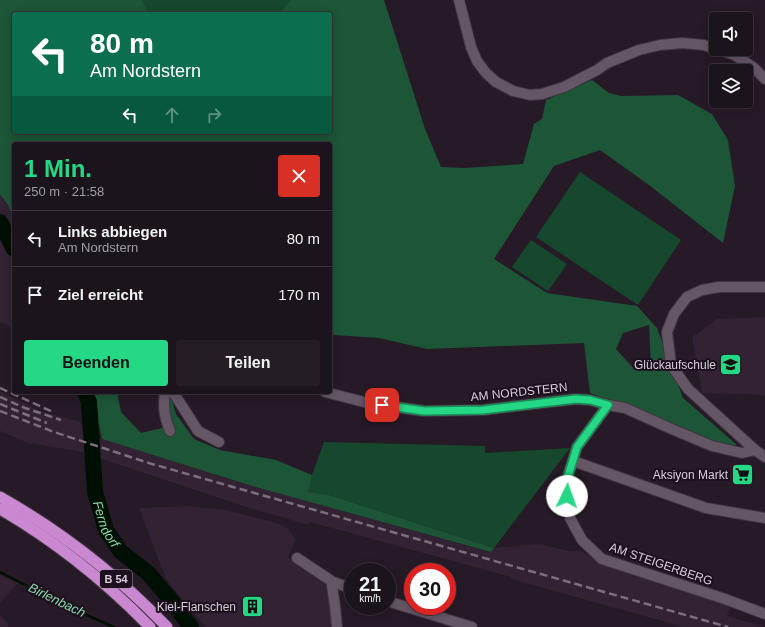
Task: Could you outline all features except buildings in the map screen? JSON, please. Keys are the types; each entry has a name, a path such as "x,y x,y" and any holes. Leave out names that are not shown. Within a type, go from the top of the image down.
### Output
{"highway":[{"name":"B 54","path":"0,497 32,516 87,555 146,605 167,627"},
{"name":"B 54","path":"0,509 43,537 80,564 109,588 150,627"}],"street":[{"path":"459,0 471,47 477,61 486,73 496,82 513,91 530,94 542,94 564,87 597,70 607,63 639,50 660,45 682,43 709,47"},
{"path":"736,56 754,68 765,79"},
{"path":"765,286 719,287 702,290 687,297 674,314 667,332 671,365 688,389 755,450 765,457"},
{"path":"165,394 163,405 165,419 170,431"},
{"path":"174,394 198,431 219,442"},
{"name":"AM NORDSTERN","path":"332,394 368,404 424,411 483,410 576,399 590,400 625,408 712,446 742,453 755,450"},
{"name":"AM STEIGERBERG","path":"608,405 577,447 565,486 570,518 582,540 602,558 765,614"},
{"path":"573,461 706,508 765,518"},
{"path":"297,558 333,582 344,586"},
{"path":"333,582 332,586 337,627"},
{"path":"396,604 472,627"}],"shaded area":[{"path":"0,194 8,205 12,218 12,326 0,322"},
{"name":"Glückaufschule","path":"765,317 765,395 702,393 692,337 718,319"},
{"path":"0,391 40,411 81,422 83,434 236,481 490,552 494,548 540,544 569,551 581,551 602,564 731,604 727,616 765,627 684,627 511,579 511,577 486,570 310,522 309,525 250,508 78,451 28,443 0,431"},
{"path":"188,506 226,510 269,521 288,529 295,539 288,557 301,568 325,581 331,608 333,627 206,627 166,579 139,508"},
{"path":"0,575 18,583 0,603"},
{"path":"0,615 8,623 8,627 0,627"}],"green space":[{"path":"0,0 334,0 324,12 12,12"},
{"path":"0,0 142,0 147,12 12,12 12,134 332,134 332,12 281,12 292,0 384,0 425,129 441,167 464,168 523,164 534,124 542,119 546,100 592,80 609,93 621,96 678,95 712,114 728,140 735,186 723,243 649,185 600,150 554,166 494,259 547,293 637,306 657,328 683,398 737,445 720,445 662,419 590,393 584,343 427,349 379,338 334,335 332,334 332,142 12,142 12,215 8,205 0,194","holes":["649,325 651,367 635,370 616,349 623,333"]},
{"path":"580,172 681,240 638,305 536,237"},
{"path":"531,240 567,264 548,291 512,267"},
{"path":"86,394 117,394 121,412 141,433 162,428 170,394 176,414 194,439 220,450 276,460 312,475 308,492 329,495 494,548 491,552 249,485 102,439 99,425"},
{"path":"324,442 485,446 485,453 570,448 494,548 329,495 307,492"}],"waterway":[{"name":"Ferndorf","path":"0,222 12,245"},
{"name":"Ferndorf","path":"86,394 89,402 95,492 106,530 121,552 148,573 191,627"},
{"name":"Birlenbach","path":"0,572 70,608 114,627"}],"railway":[{"path":"0,388 12,393"},
{"path":"13,394 53,412"},
{"path":"0,397 25,408 61,420"},
{"path":"0,404 47,423"},
{"path":"0,411 54,432 152,464 728,627"}],"place":[{"name":"Glückaufschule","path":"731,365"},
{"name":"Aksiyon Markt","path":"743,475"},
{"name":"Kiel-Flanschen","path":"252,607"}],"route":[{"path":"382,405 424,411 483,410 576,399 590,400 608,405 577,447 565,486 567,496"}]}
